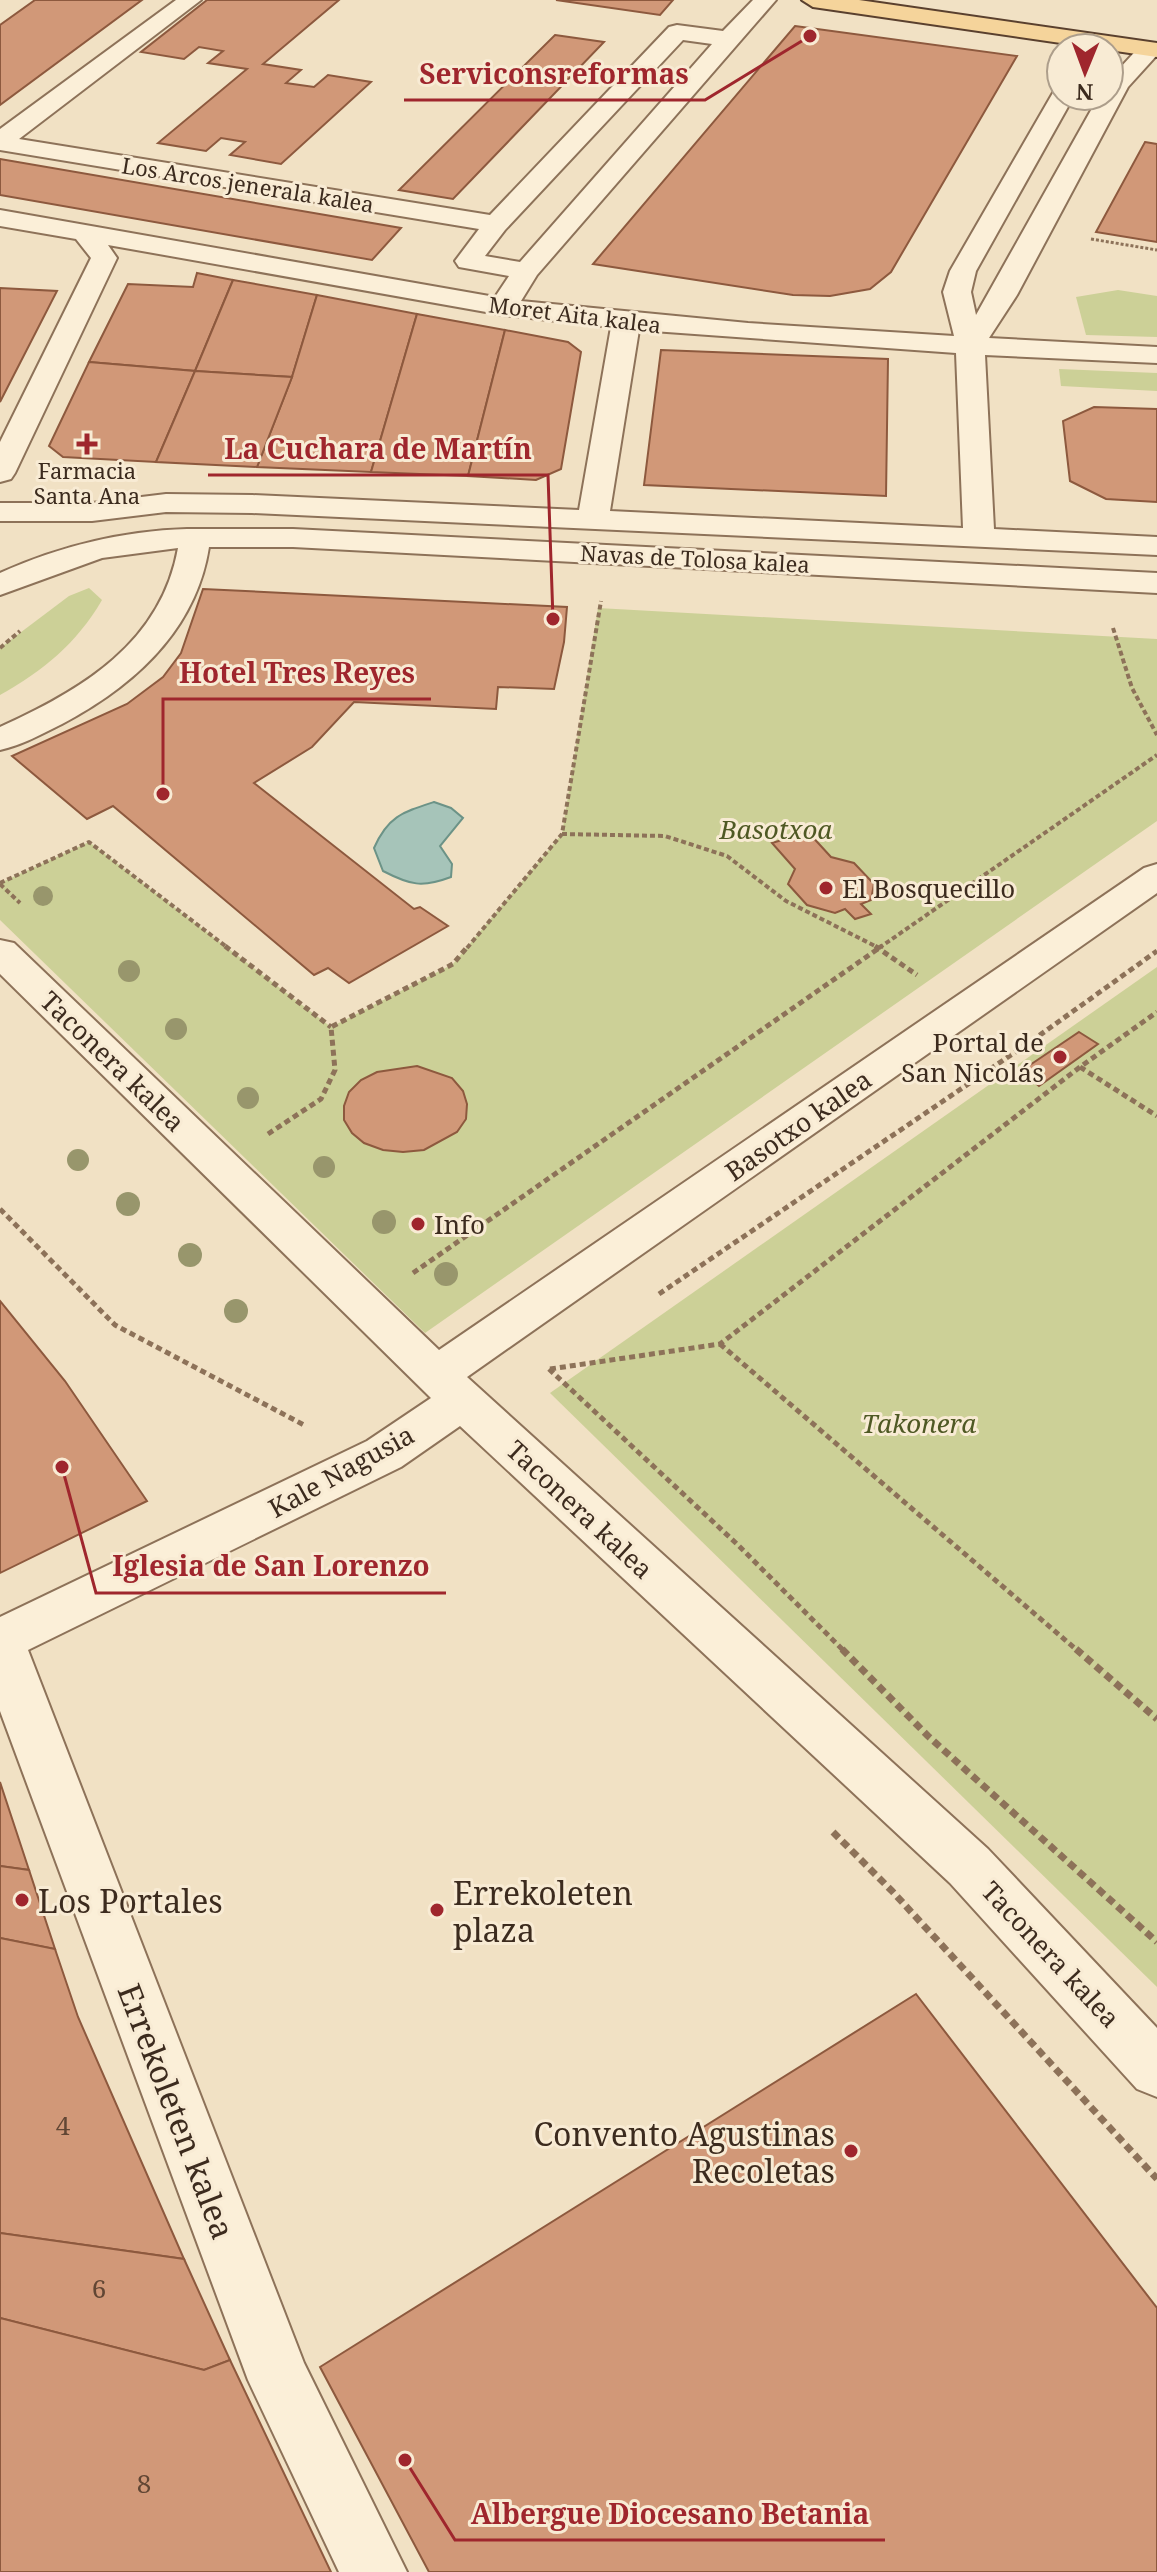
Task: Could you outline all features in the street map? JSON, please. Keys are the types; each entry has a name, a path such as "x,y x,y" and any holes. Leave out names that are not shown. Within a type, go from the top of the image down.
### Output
{"main road":[{"path":"813,0 1045,37"},
{"path":"958,0 1097,19"},
{"path":"1125,47 1154,50"}],"street":[{"name":"Los Arcos jenerala kalea","path":"0,142 190,0"},
{"path":"503,307 526,271 765,0"},
{"path":"436,295 468,261 496,224 697,11"},
{"path":"677,32 729,39"},
{"path":"970,346 1003,295 1118,84 1154,50"},
{"path":"979,536 970,346 957,292 963,271 1053,112"},
{"name":"Los Arcos jenerala kalea","path":"0,142 496,224"},
{"name":"Moret Aita kalea","path":"0,218 503,307 626,322 970,346 1157,355"},
{"path":"0,473 104,258 85,233"},
{"path":"468,261 526,271"},
{"path":"593,519 626,322"},
{"name":"Navas de Tolosa kalea","path":"0,512 92,512 166,503 399,509 1157,546"},
{"path":"0,740 81,699 147,645 163,627 185,589 191,571 195,538"},
{"name":"Navas de Tolosa kalea","path":"0,585 37,568 95,550 149,540 195,538 293,538 1157,583"},
{"name":"Basotxo kalea","path":"450,1387 971,1005 1157,876"},
{"name":"Taconera kalea","path":"0,952 450,1387 969,1866 1157,2069"},
{"name":"Kale Nagusia","path":"0,1641 384,1454 450,1387"},
{"name":"Errekoleten kalea","path":"0,1641 279,2380 374,2572"}],"path":[{"path":"1088,239 1157,250"},
{"path":"331,1027 453,964 562,834 598,608 606,589"},
{"path":"1111,619 1132,688 1157,735"},
{"path":"411,1275 1157,755"},
{"path":"562,834 665,836 727,856 786,901 879,948 927,982 971,1005"},
{"path":"0,883 89,842 331,1027 335,1070 321,1099 264,1136"},
{"path":"654,1298 1020,1049 1157,951"},
{"path":"549,1369 720,1344 1080,1067 1157,1012"},
{"path":"1080,1067 1157,1116"},
{"path":"0,1209 115,1325 304,1425"},
{"path":"720,1344 1157,1719"},
{"path":"549,1369 562,1360"},
{"path":"549,1369 738,1545 928,1736 1157,1942"},
{"path":"824,1823 892,1891 1157,2179"}],"green space":[{"path":"1118,290 1157,296 1157,337 1086,335 1076,297"},
{"path":"1059,369 1157,373 1157,391 1061,386"},
{"path":"89,588 102,600 82,630 45,666 0,695 0,648 69,596"},
{"name":"Basotxoa","path":"598,608 1157,639 1157,821 425,1333 0,920 0,883 89,842 331,1027 453,964 562,834"},
{"name":"Takonera","path":"1157,967 1157,1987 550,1393"}],"water":[{"path":"434,802 451,808 463,818 440,846 452,864 451,877 432,883 416,883 383,871 374,848 379,837 398,817"}],"building":[{"path":"35,0 142,0 0,105 0,25"},
{"path":"207,0 339,0 263,64 301,70 286,83 314,87 328,75 371,82 281,164 230,155 245,142 221,138 206,151 158,143 247,69 208,63 223,51 199,47 184,59 141,52"},
{"path":"556,0 673,0 660,15"},
{"path":"795,26 1017,56 891,272 870,289 830,296 793,295 593,264"},
{"path":"555,35 604,42 453,199 399,190"},
{"path":"1145,142 1157,144 1157,242 1096,232"},
{"path":"0,159 401,228 372,260 0,195"},
{"path":"197,273 233,280 195,371 89,362 128,284 193,287"},
{"path":"233,280 317,295 292,377 195,371"},
{"path":"0,288 57,291 0,402"},
{"path":"317,295 417,314 371,472 257,467 292,377"},
{"path":"417,314 505,330 468,476 371,472"},
{"path":"505,330 568,342 581,352 561,469 536,480 468,476"},
{"path":"661,350 888,359 886,496 644,485"},
{"path":"89,362 195,371 156,462 63,457 49,446"},
{"path":"195,371 292,377 257,467 156,462"},
{"path":"1094,407 1157,409 1157,502 1106,499 1070,481 1063,421"},
{"path":"203,589 567,607 564,642 554,689 498,687 496,709 354,702 312,747 254,783 414,909 420,907 448,926 349,983 328,968 314,975 113,806 87,819 12,756 127,704 163,677 181,653"},
{"path":"808,832 831,857 854,863 874,884 871,900 861,904 871,914 855,919 845,909 835,913 807,905 788,884 795,869 772,843"},
{"name":"Portal de San Nicolás","path":"1079,1032 1098,1044 1039,1086 1021,1071"},
{"path":"417,1066 452,1078 463,1091 467,1104 466,1119 457,1132 424,1150 383,1150 364,1143 352,1133 344,1120 344,1106 349,1092 361,1080 377,1072"},
{"path":"0,1301 65,1381 147,1501 0,1573"},
{"path":"0,1782 29,1870 0,1866"},
{"path":"0,1866 29,1870 55,1949 0,1938"},
{"path":"0,1938 55,1949 78,2017 184,2259 0,2233"},
{"name":"Convento Agustinas Recoletas","path":"916,1994 1157,2308 1157,2572 429,2572 320,2367"},
{"path":"0,2233 184,2259 230,2360 204,2370 0,2318"},
{"path":"0,2318 204,2370 230,2360 331,2572 0,2572"}],"place":[{"name":"Serviconsreformas","path":"810,36"},
{"name":"Farmacia Santa Ana","path":"87,444"},
{"name":"La Cuchara de Martín","path":"553,619"},
{"name":"Hotel Tres Reyes","path":"163,794"},
{"name":"El Bosquecillo","path":"826,888"},
{"name":"Portal de San Nicolás","path":"1060,1057"},
{"name":"Info","path":"418,1224"},
{"name":"Iglesia de San Lorenzo","path":"62,1467"},
{"name":"Los Portales","path":"22,1900"},
{"name":"Errekoleten plaza","path":"437,1910"},
{"name":"Convento Agustinas Recoletas","path":"851,2151"},
{"name":"Albergue Diocesano Betania","path":"405,2460"}]}
